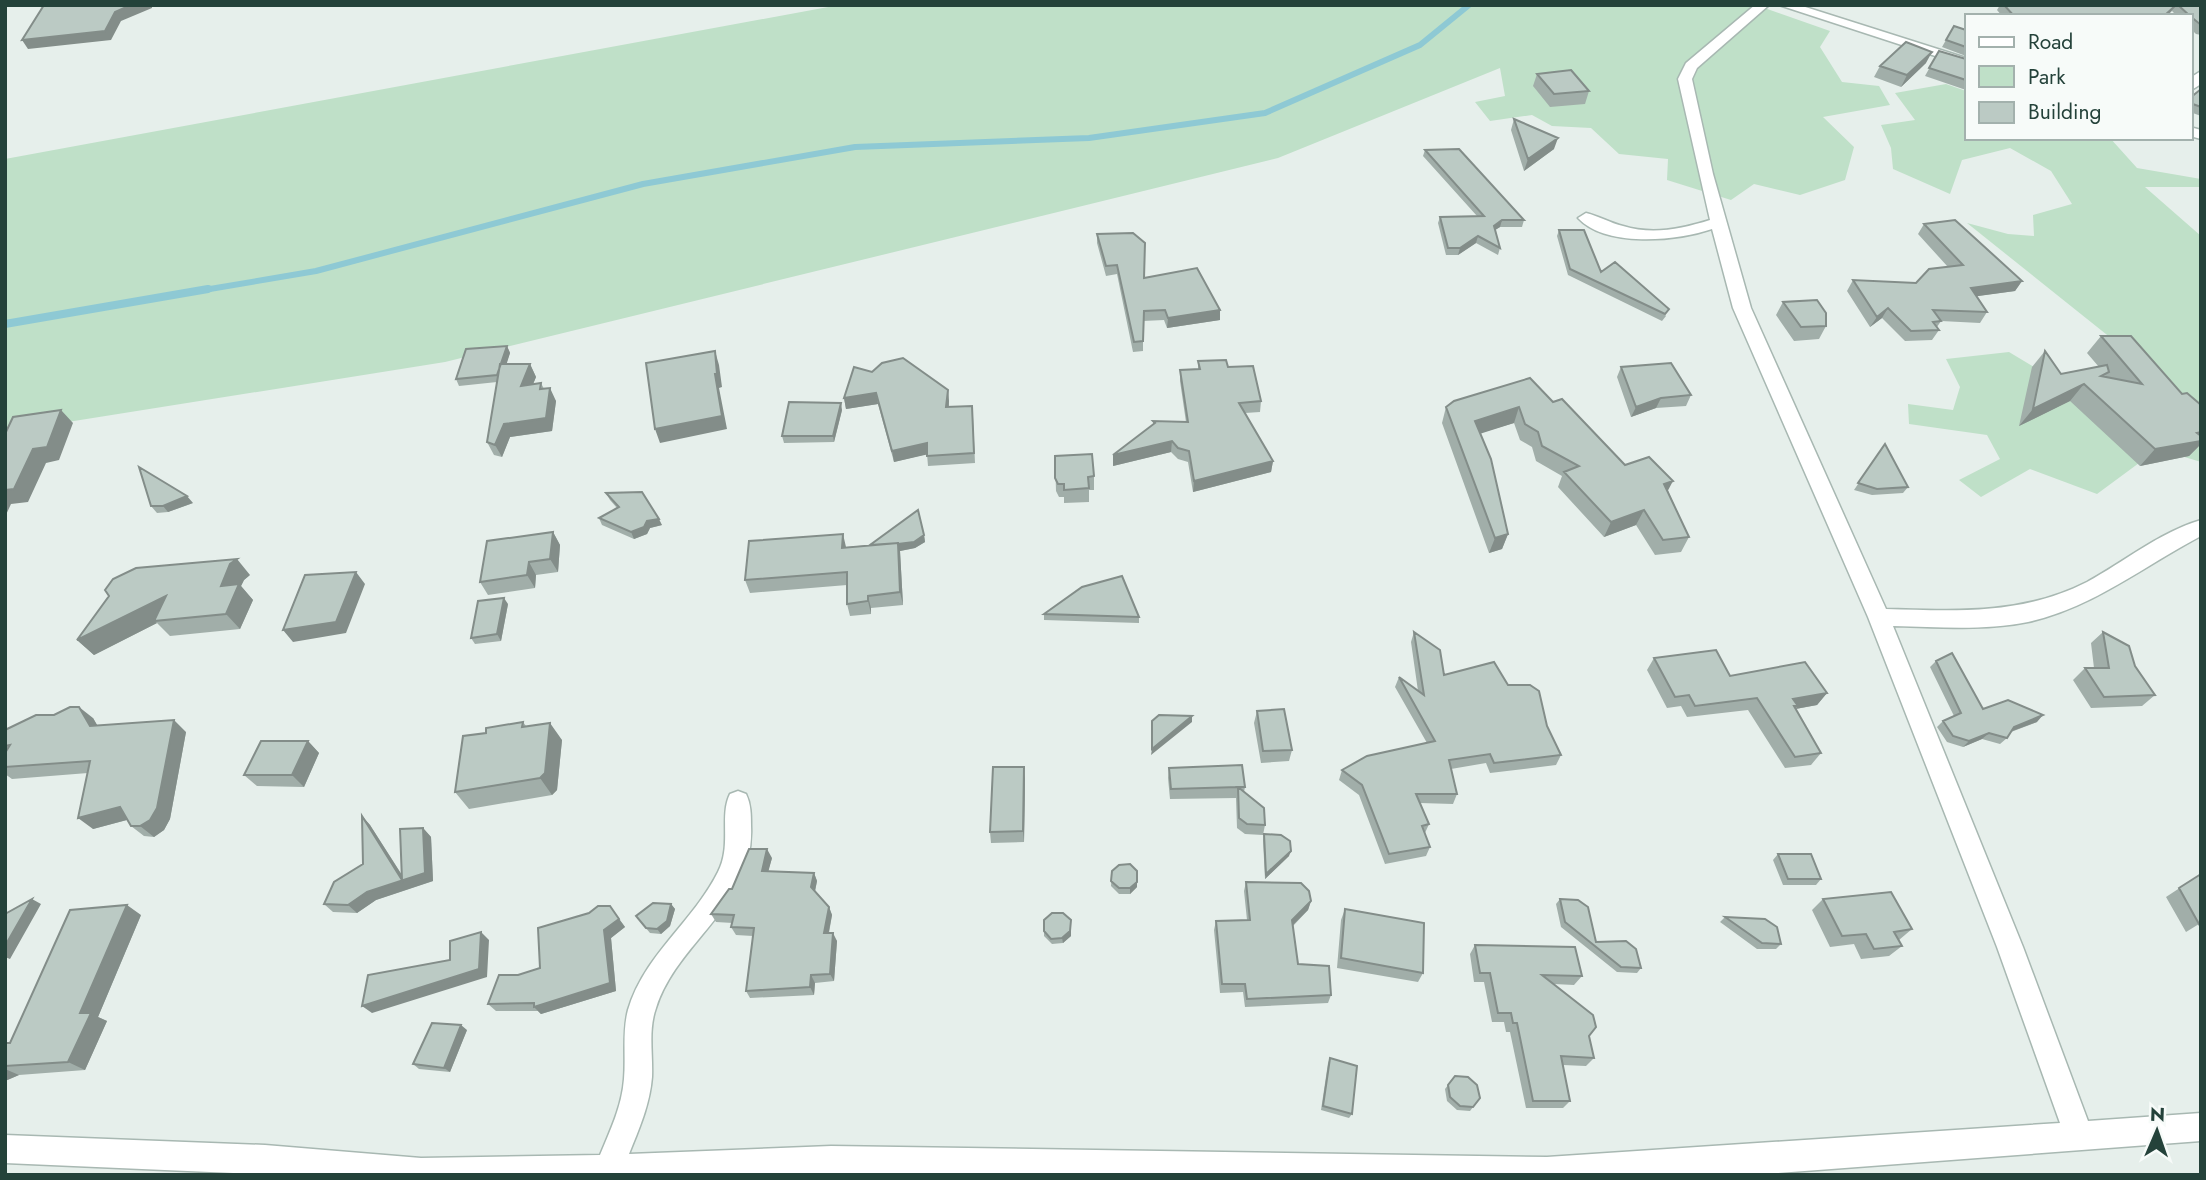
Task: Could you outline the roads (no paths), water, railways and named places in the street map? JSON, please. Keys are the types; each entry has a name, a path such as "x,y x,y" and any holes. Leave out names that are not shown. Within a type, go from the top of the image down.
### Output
{"street":[{"path":"1763,5 1706,52 1686,73 1732,279 1756,343 1879,617 2010,947 2078,1133"},
{"path":"1785,5 1965,62"},
{"path":"1586,218 1621,233 1639,237 1688,233 1718,222"},
{"path":"1879,617 1986,618 2029,613 2078,595 2162,546 2201,527"},
{"path":"609,1168 637,1089 641,1011 663,966 717,897 731,871 738,849 738,802"},
{"path":"5,1149 178,1166 265,1159 421,1173 831,1161 990,1161 1278,1169 1547,1172 1805,1157 2078,1133 2201,1126"}],"waterway":[{"path":"198,291 316,271 643,184 855,147 1089,138 1265,113 1420,45 1469,5"},
{"path":"5,324 208,289"}]}
